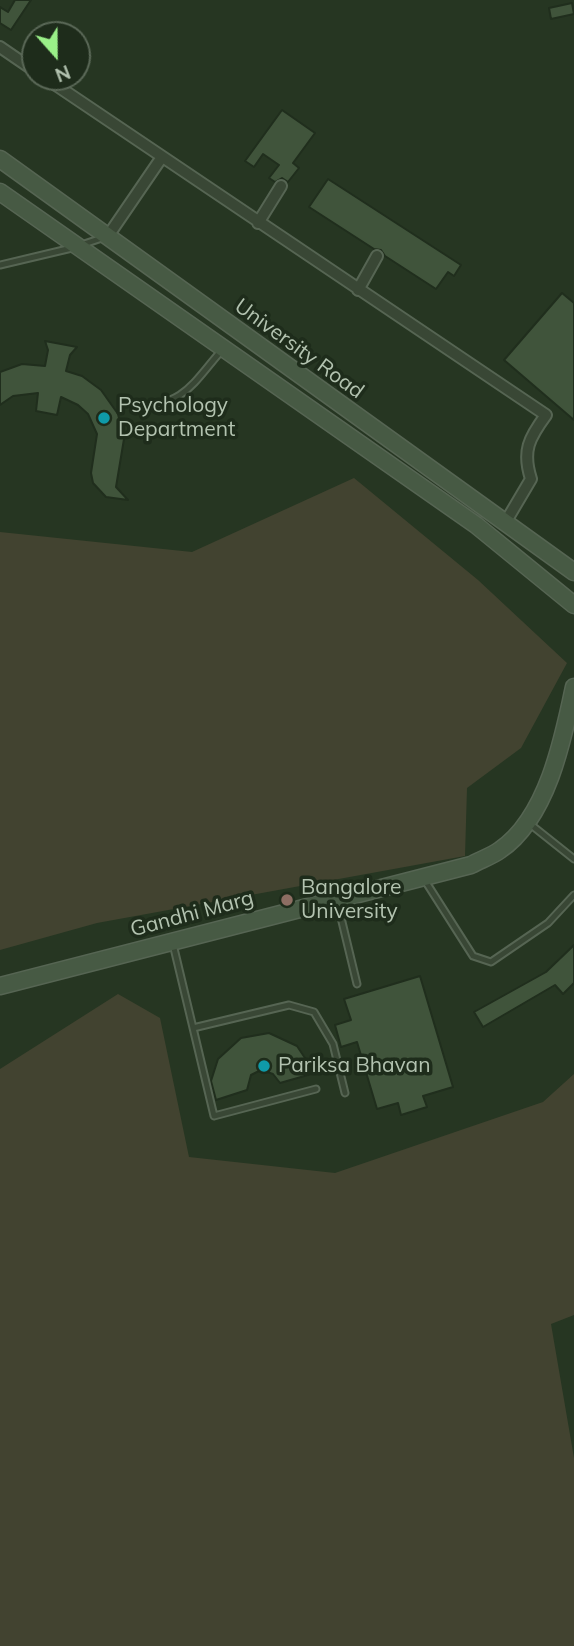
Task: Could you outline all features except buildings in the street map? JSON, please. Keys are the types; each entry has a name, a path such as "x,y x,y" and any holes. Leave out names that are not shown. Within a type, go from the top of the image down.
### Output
{"main road":[{"name":"University Road","path":"0,159 574,572"},
{"name":"University Road","path":"0,192 475,525 574,605"},
{"name":"Gandhi Marg","path":"0,986 471,865 500,851 534,814 564,735 574,687"}],"street":[{"path":"0,47 21,61"},
{"path":"65,91 546,415 528,440 526,452 531,479 505,523"},
{"path":"108,236 162,157"},
{"path":"258,223 281,186"},
{"path":"358,290 377,256"}],"lane":[{"path":"0,265 76,247 108,236"},
{"path":"136,406 173,401 185,392 222,349"},
{"path":"528,822 574,859"},
{"path":"422,877 473,956 491,962 548,923 574,895"},
{"path":"336,898 357,984"},
{"path":"172,941 214,1116 316,1089"},
{"path":"193,1028 289,1005 314,1012 333,1044 345,1093"}],"green space":[{"path":"354,478 478,580 567,663 521,748 467,788 465,856 97,923 0,950 0,532 192,552"},
{"path":"118,994 160,1018 189,1157 335,1173 543,1102 574,1074 574,1315 551,1324 574,1458 574,1646 0,1646 0,1069"}],"place":[{"name":"Psychology Department","path":"104,418"},
{"name":"Bangalore University","path":"287,900"},
{"name":"Pariksa Bhavan","path":"264,1066"}]}
